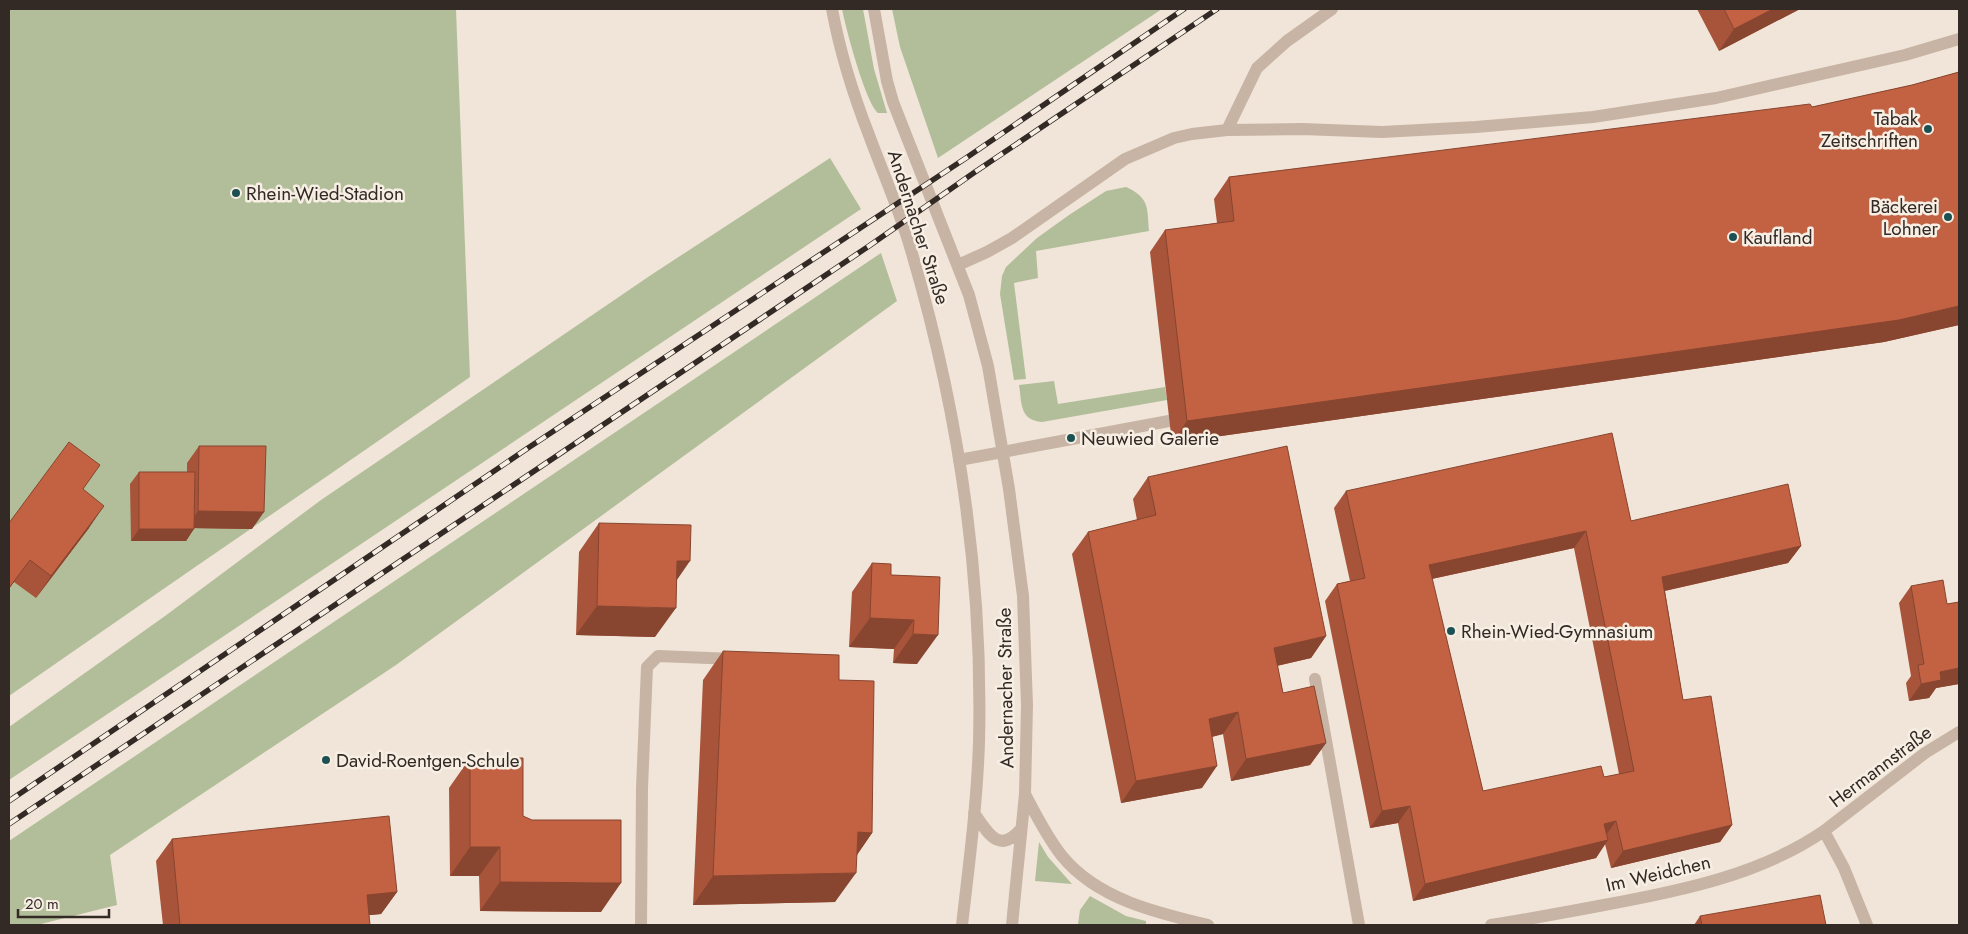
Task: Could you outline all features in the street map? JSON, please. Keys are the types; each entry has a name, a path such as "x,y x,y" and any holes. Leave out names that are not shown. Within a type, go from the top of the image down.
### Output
{"street":[{"name":"Andernacher Straße","path":"832,9 838,40 852,89 911,250 931,323 951,412 959,460 971,547 978,648 979,743 974,814 962,925"},
{"name":"Andernacher Straße","path":"874,9 886,81 969,295 988,366 1003,451 1023,596 1027,705 1025,794 1012,925"},
{"path":"1227,130 1257,68 1287,41 1332,9"},
{"path":"958,265 1012,238 1125,159 1174,138 1227,130 1302,129 1382,132 1476,128 1594,117 1716,98 1905,55 1959,38"},
{"path":"959,460 1169,421"},
{"path":"641,925 642,788 647,667 658,656 747,660"},
{"path":"1315,679 1359,925"},
{"name":"Hermannstraße","path":"1824,831 1925,753 1959,732"},
{"path":"1025,794 1062,856 1087,879 1131,903 1208,925"},
{"path":"974,814 995,840 1004,841 1013,838 1021,828"},
{"path":"1824,831 1844,868 1866,925"},
{"name":"Im Weidchen","path":"1491,925 1661,894 1742,871 1792,850 1824,831"}],"green space":[{"name":"Rhein-Wied-Stadion","path":"9,9 456,9 470,377 9,696"},
{"path":"842,9 863,9 874,69 887,113 878,113 867,94"},
{"path":"892,9 1162,9 938,158 900,47"},
{"path":"830,158 861,209 9,780 9,727 165,616 321,500 651,275"},
{"path":"1126,187 1139,195 1146,204 1149,231 1036,251 1038,278 1014,283 1026,379 1014,380 1000,294 1002,276 1006,267 1037,238 1069,215 1106,191"},
{"path":"881,253 897,301 396,665 110,855 117,905 37,925 9,925 9,841"},
{"path":"1054,381 1058,404 1165,387 1167,400 1042,422 1029,418 1023,409 1019,385"},
{"path":"1039,842 1048,857 1072,884 1035,881"},
{"path":"1090,896 1126,916 1146,921 1146,925 1078,924 1080,910"}],"building":[{"path":"1724,9 1773,9 1734,29"},
{"path":"1959,72 1959,306 1899,320 1187,421 1165,230 1234,221 1229,177 1810,104 1812,107 1912,85"},
{"path":"1612,433 1631,521 1788,484 1801,546 1662,577 1683,700 1711,696 1732,825 1623,851 1616,821 1604,824 1608,840 1425,884 1410,806 1382,811 1337,584 1365,578 1346,491","holes":["1586,531 1634,771 1604,777 1601,766 1483,791 1429,565"]},
{"path":"69,442 100,465 83,489 104,506 51,576 30,560 9,588 9,523"},
{"path":"199,446 266,446 264,512 198,511"},
{"path":"1287,446 1326,636 1274,648 1283,693 1314,686 1326,743 1246,759 1238,712 1209,719 1217,766 1136,781 1088,532 1156,515 1148,477"},
{"path":"139,472 195,472 194,529 139,529"},
{"path":"599,523 691,525 690,561 677,561 676,608 597,606"},
{"path":"872,563 891,564 891,575 940,577 938,635 913,634 914,620 870,618"},
{"path":"1943,580 1947,604 1959,602 1959,668 1940,672 1941,680 1921,684 1918,665 1924,664 1911,586"},
{"path":"723,651 839,655 839,680 874,681 872,833 858,832 856,873 713,876"},
{"path":"470,758 523,758 523,816 532,820 621,820 621,883 500,882 500,847 470,847"},
{"path":"389,816 397,892 367,895 370,925 180,925 172,839"},
{"path":"1820,895 1826,925 1702,925 1700,916"}],"railway":[{"path":"9,801 528,448 966,158 1184,9"},
{"path":"9,824 869,246 1217,9"}],"place":[{"name":"Tabak Zeitschriften","path":"1928,129"},
{"name":"Rhein-Wied-Stadion","path":"236,193"},
{"name":"Bäckerei Lohner","path":"1948,217"},
{"name":"Kaufland","path":"1733,237"},
{"name":"Neuwied Galerie","path":"1071,438"},
{"name":"Rhein-Wied-Gymnasium","path":"1451,631"},
{"name":"David-Roentgen-Schule","path":"326,760"}]}
